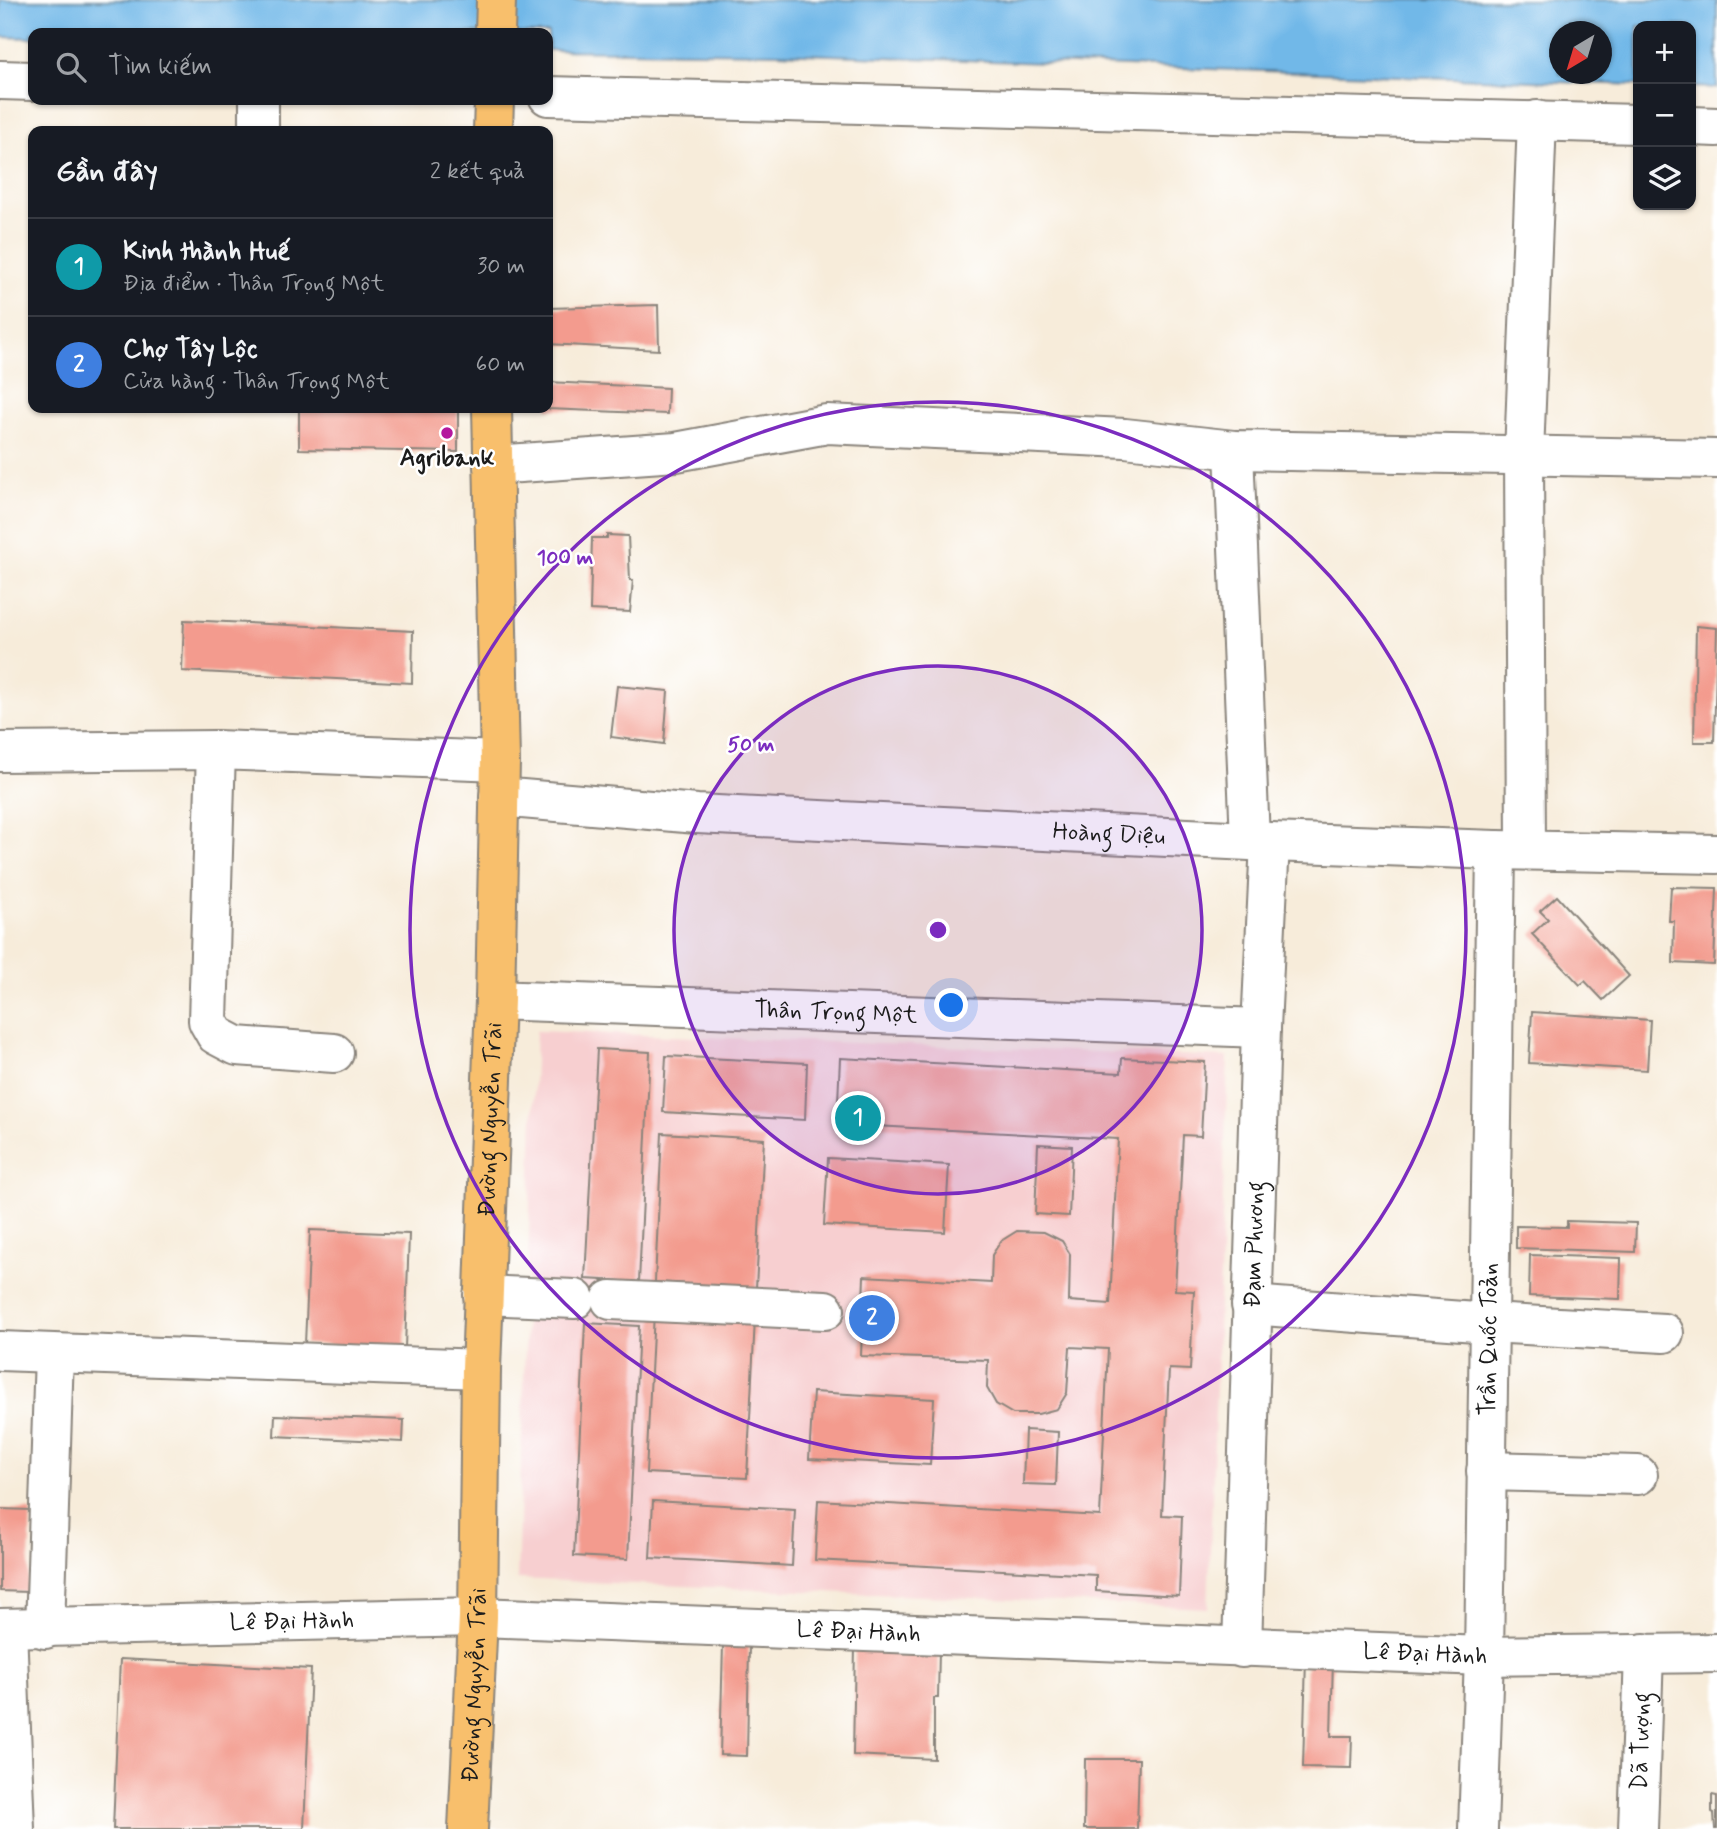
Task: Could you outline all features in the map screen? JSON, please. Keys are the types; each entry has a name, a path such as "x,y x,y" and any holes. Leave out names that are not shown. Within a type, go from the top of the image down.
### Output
{"main road":[{"path":"495,28 496,0"},
{"path":"493,126 494,105"},
{"name":"Đường Nguyễn Trãi","path":"468,1829 478,1617 481,1369 495,1000 500,779 492,413"}],"street":[{"path":"0,80 28,81"},
{"path":"553,96 1633,124"},
{"path":"259,105 259,126"},
{"name":"Trần Quốc Toản","path":"1478,1829 1484,1656 1489,1323 1511,849 1537,120"},
{"path":"1696,126 1717,127"},
{"path":"493,465 676,452 827,424 1125,438 1234,450 1717,459"},
{"name":"Đạm Phương","path":"1234,450 1260,841 1261,1028 1242,1648"},
{"path":"216,750 208,1021 216,1035 237,1046 334,1053"},
{"name":"Hoàng Diệu","path":"0,752 216,750 500,779 697,814 1260,841 1717,853"},
{"name":"Thân Trọng Một","path":"495,1000 1261,1028"},
{"path":"484,1296 825,1310"},
{"path":"1251,1305 1664,1333"},
{"path":"0,1351 481,1369"},
{"path":"45,1629 54,1354"},
{"path":"1486,1471 1638,1475"},
{"name":"Lê Đại Hành","path":"4,1628 478,1617 1484,1656 1717,1654"},
{"path":"4,1628 15,1829"},
{"name":"Dã Tượng","path":"1638,1829 1644,1653"}],"shaded area":[{"path":"536,1031 1228,1057 1208,1608 517,1579"}],"water":[{"path":"0,0 1717,0 1717,88 1696,87 1696,21 1633,21 1633,85 1611,84 1612,21 1549,21 1549,82 777,53 553,50 553,28 28,28 28,38 0,37"}],"building":[{"path":"658,305 659,350 553,344 553,308"},
{"path":"553,382 668,388 667,414 553,409"},
{"path":"299,413 458,413 458,452 299,449"},
{"path":"607,535 628,536 630,580 633,580 630,612 590,610 592,538 607,538"},
{"path":"184,620 413,631 412,683 182,671"},
{"path":"1696,626 1717,628 1714,742 1694,742"},
{"path":"617,686 668,691 664,744 611,737"},
{"path":"1671,887 1717,888 1714,965 1673,963 1674,921 1669,921"},
{"path":"1557,896 1629,976 1603,1000 1585,981 1580,985 1532,934 1548,919 1540,911"},
{"path":"1532,1012 1650,1020 1647,1070 1529,1063"},
{"path":"597,1049 650,1052 639,1282 585,1279"},
{"path":"666,1056 807,1063 805,1120 663,1112"},
{"path":"840,1058 1121,1073 1122,1058 1205,1062 1201,1136 1183,1135 1175,1290 1194,1291 1190,1370 1169,1369 1162,1515 1182,1516 1179,1596 1096,1591 1096,1575 815,1560 818,1500 1100,1516 1108,1349 1070,1347 1067,1393 1057,1409 1038,1414 1013,1414 996,1404 987,1388 988,1360 861,1356 864,1276 991,1283 992,1255 1001,1241 1017,1231 1044,1232 1062,1241 1070,1254 1069,1301 1110,1304 1118,1139 837,1124"},
{"path":"662,1133 764,1139 756,1288 655,1282"},
{"path":"1038,1144 1072,1146 1069,1216 1035,1214"},
{"path":"828,1158 949,1165 945,1232 824,1225"},
{"path":"1567,1221 1636,1223 1635,1252 1516,1248 1516,1226 1567,1227"},
{"path":"310,1230 409,1234 405,1348 305,1344"},
{"path":"1530,1255 1621,1258 1620,1299 1529,1296"},
{"path":"654,1312 755,1318 747,1478 646,1473"},
{"path":"585,1323 639,1326 628,1559 574,1556"},
{"path":"813,1392 934,1399 930,1465 809,1459"},
{"path":"275,1415 404,1420 403,1442 274,1436"},
{"path":"1025,1430 1058,1432 1056,1485 1023,1484"},
{"path":"653,1501 795,1509 792,1566 650,1558"},
{"path":"0,1509 31,1510 28,1592 0,1591"},
{"path":"723,1645 749,1645 747,1756 720,1755"},
{"path":"855,1647 939,1650 938,1698 934,1698 934,1759 853,1755"},
{"path":"1306,1658 1333,1659 1331,1736 1352,1736 1351,1768 1303,1767"},
{"path":"120,1659 311,1669 304,1829 113,1829"},
{"path":"1085,1759 1139,1759 1137,1829 1084,1829"},
{"path":"1712,1795 1717,1796 1717,1829 1712,1813"}],"place":[{"name":"Agribank","path":"447,433"},
{"name":"Kinh thành Huế","path":"858,1118"},
{"name":"Chợ Tây Lộc","path":"872,1318"}]}
